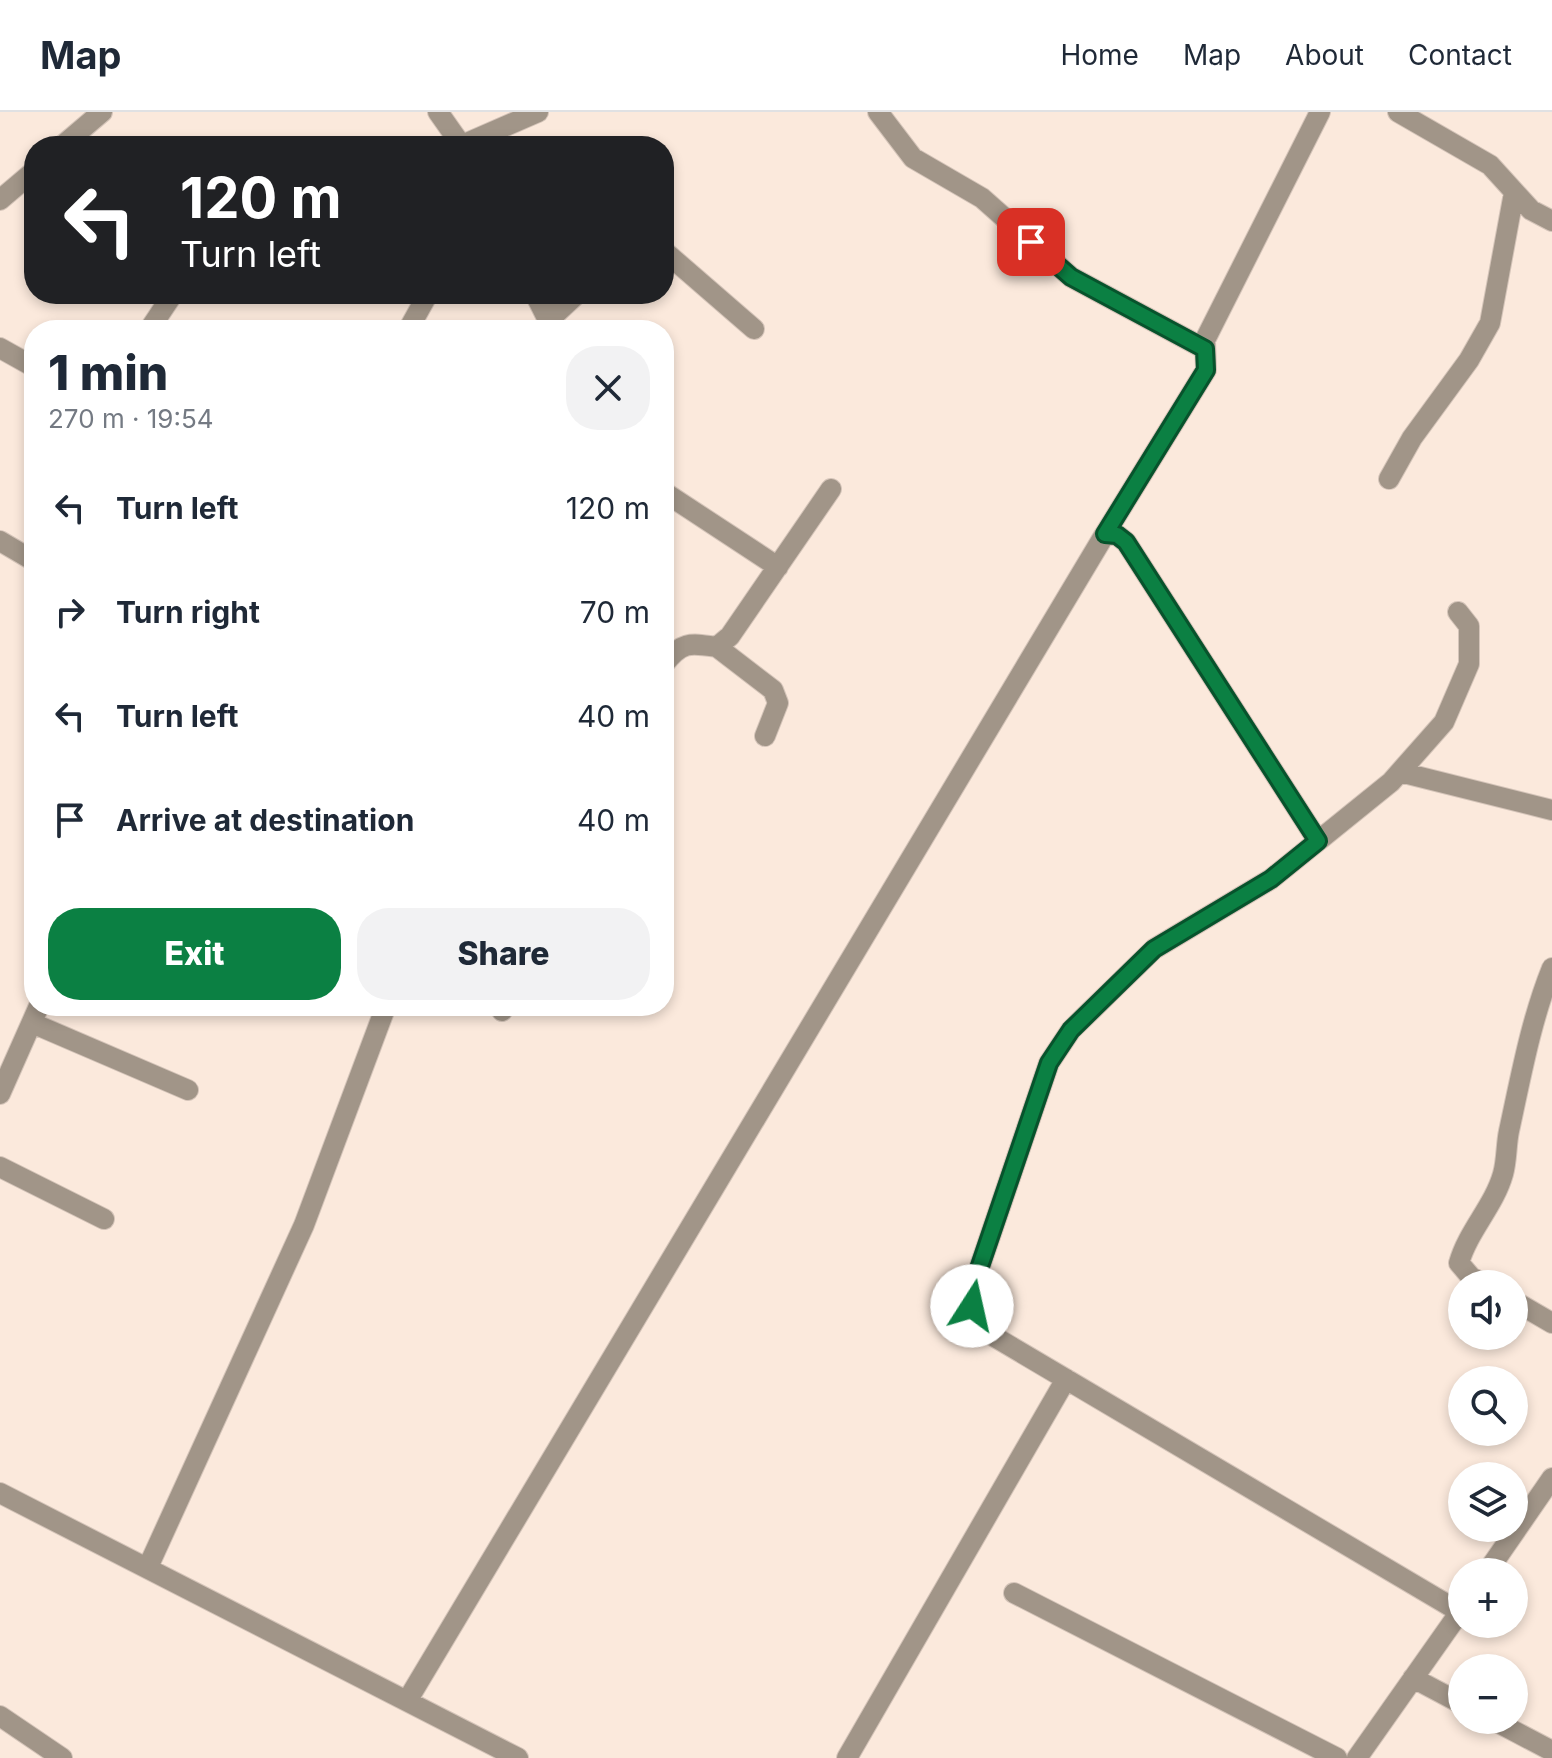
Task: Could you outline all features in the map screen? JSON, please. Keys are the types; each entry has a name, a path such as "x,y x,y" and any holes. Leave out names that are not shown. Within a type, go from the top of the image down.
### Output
{"street":[{"path":"74,136 102,112"},
{"path":"438,112 454,136"},
{"path":"484,136 538,112"},
{"path":"878,112 913,158 982,198 1071,277 1205,349"},
{"path":"407,1701 1206,370 1205,340 1320,112"},
{"path":"1398,112 1490,165 1531,210 1552,221"},
{"path":"0,200 24,180"},
{"path":"1389,479 1412,438 1469,360 1490,323 1514,193"},
{"path":"674,260 754,329"},
{"path":"554,320 568,304"},
{"path":"0,348 24,361"},
{"path":"717,647 730,636 831,489"},
{"path":"674,499 778,567"},
{"path":"1105,534 1117,535 1126,542 1318,841"},
{"path":"0,541 24,555"},
{"path":"1448,1602 988,1333 972,1306 980,1266 1049,1063 1071,1030 1154,949 1271,879 1400,772 1444,722 1469,664 1469,626 1458,612"},
{"path":"674,652 691,643 717,647 773,690 778,703 765,736"},
{"path":"1400,772 1552,810"},
{"path":"1465,1270 1459,1263 1462,1252 1486,1212 1503,1174 1521,1077 1552,968"},
{"path":"0,1094 34,1016"},
{"path":"39,1016 188,1090"},
{"path":"148,1567 304,1225 382,1016"},
{"path":"0,1167 104,1219"},
{"path":"1528,1309 1552,1323"},
{"path":"847,1758 1066,1379"},
{"path":"1497,1558 1552,1478"},
{"path":"0,1493 518,1758"},
{"path":"1014,1593 1337,1758"},
{"path":"1361,1757 1448,1628"},
{"path":"1413,1678 1448,1697"},
{"path":"0,1716 62,1758"},
{"path":"1520,1734 1552,1751"}],"route":[{"path":"972,1306 980,1266 1049,1063 1071,1030 1154,949 1271,879 1318,841 1126,542 1117,535 1105,534 1206,370 1205,349 1071,277 1031,242"}]}
